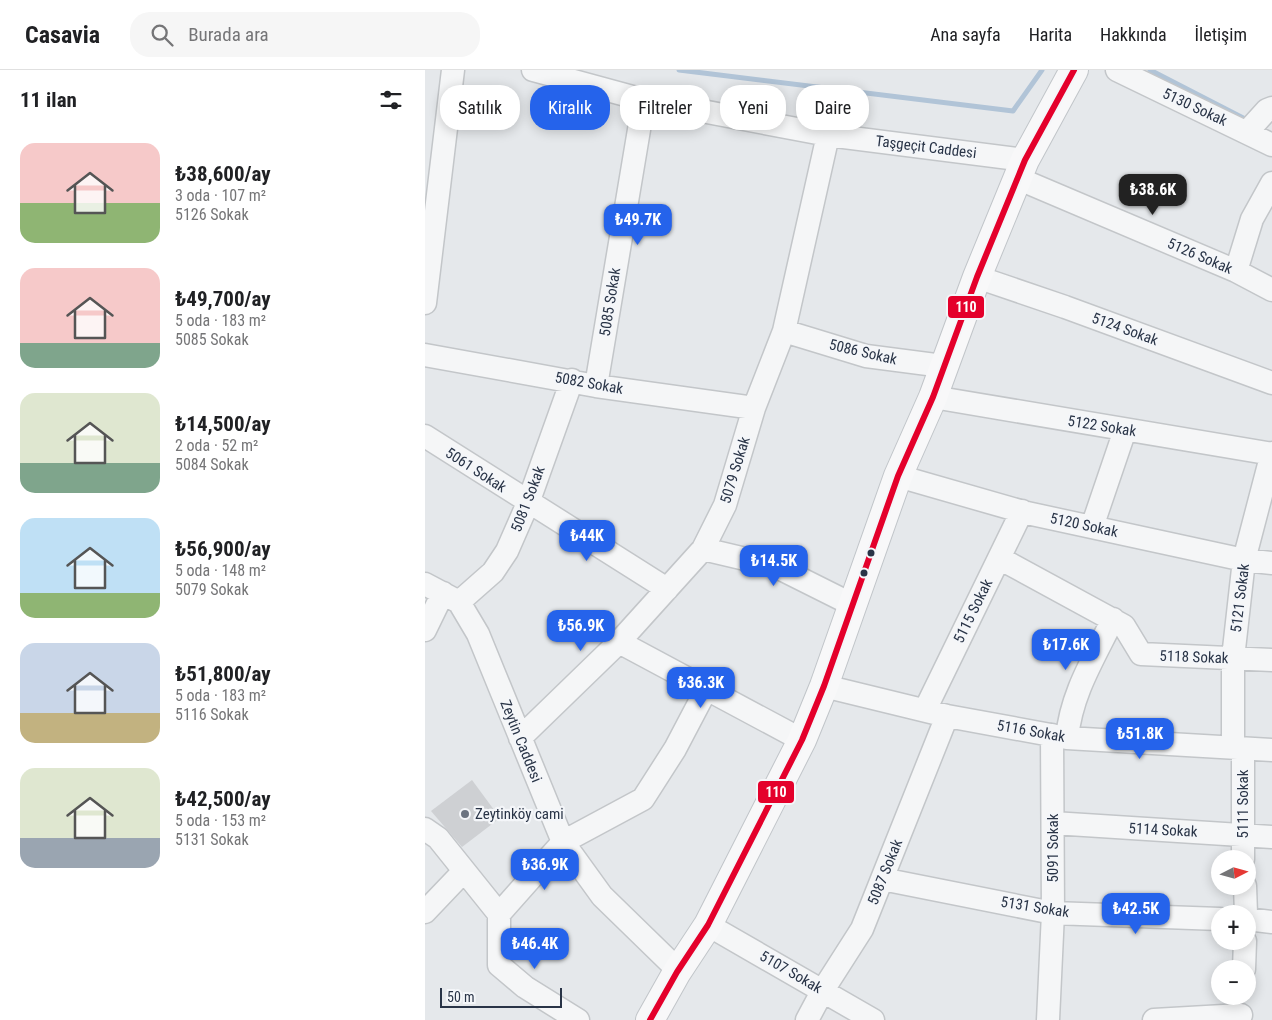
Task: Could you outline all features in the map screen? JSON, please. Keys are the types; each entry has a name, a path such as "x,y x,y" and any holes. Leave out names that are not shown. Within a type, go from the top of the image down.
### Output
{"main road":[{"path":"650,1020 678,970 708,925 802,740 853,605 898,476 933,397 977,277 1021,169 1074,70"}],"street":[{"path":"425,303 453,70"},
{"name":"Taşgeçit Caddesi","path":"533,70 620,94"},
{"name":"5130 Sokak","path":"1117,70 1260,119 1272,145"},
{"name":"Taşgeçit Caddesi","path":"710,112 1021,169"},
{"name":"5085 Sokak","path":"596,386 639,130"},
{"name":"5079 Sokak","path":"520,738 619,642 703,549 725,505 754,408 784,331 828,134"},
{"name":"5126 Sokak","path":"1021,169 1272,290"},
{"path":"1236,271 1252,219 1272,183"},
{"name":"5124 Sokak","path":"977,277 1065,307 1272,383"},
{"name":"5086 Sokak","path":"784,331 866,356 943,366"},
{"name":"5082 Sokak","path":"425,355 572,380 596,386 754,408"},
{"name":"5081 Sokak","path":"442,593 493,572 507,551 528,503 572,380"},
{"name":"5122 Sokak","path":"933,397 1272,454"},
{"path":"1092,527 1125,430"},
{"name":"5061 Sokak","path":"425,436 528,503 667,589"},
{"name":"5121 Sokak","path":"1238,748 1233,658 1244,560 1272,454"},
{"name":"5120 Sokak","path":"898,476 1021,511 1244,560 1272,563"},
{"name":"5115 Sokak","path":"925,710 1021,511"},
{"path":"703,549 775,566 853,605"},
{"name":"5118 Sokak","path":"999,558 1124,626 1141,654 1272,660"},
{"path":"425,630 442,593"},
{"name":"Zeytin Caddesi","path":"442,593 479,634 563,842 602,896 678,970"},
{"name":"5091 Sokak","path":"1048,1020 1053,913 1053,823 1059,737 1079,688 1113,619"},
{"path":"619,642 802,740"},
{"name":"5116 Sokak","path":"823,686 947,716 1059,737 1272,750"},
{"path":"499,914 563,842 643,799 675,749 706,690"},
{"name":"5087 Sokak","path":"807,1020 823,990 862,929 947,716"},
{"name":"5111 Sokak","path":"1238,748 1243,850"},
{"name":"5114 Sokak","path":"1053,823 1272,837"},
{"path":"425,828 438,838 499,914 499,965 525,987 578,1020"},
{"path":"425,912 464,871"},
{"name":"5131 Sokak","path":"882,879 1053,913 1211,918"},
{"path":"1256,921 1272,922"},
{"name":"5107 Sokak","path":"708,925 873,1020"},
{"path":"1154,1020 1243,1010"}],"building":[{"name":"Zeytinköy cami","path":"472,780 500,818 462,847 431,811"}],"waterway":[{"path":"679,70 1013,111 1042,70"},
{"path":"1150,70 1249,121"}],"transit line":[{"name":"110","path":"650,1020 677,972 708,925 802,740 824,686 898,476 933,397 977,277 1025,160 1074,70"}],"place":[{"name":"Zeytinköy cami","path":"465,814"}]}
